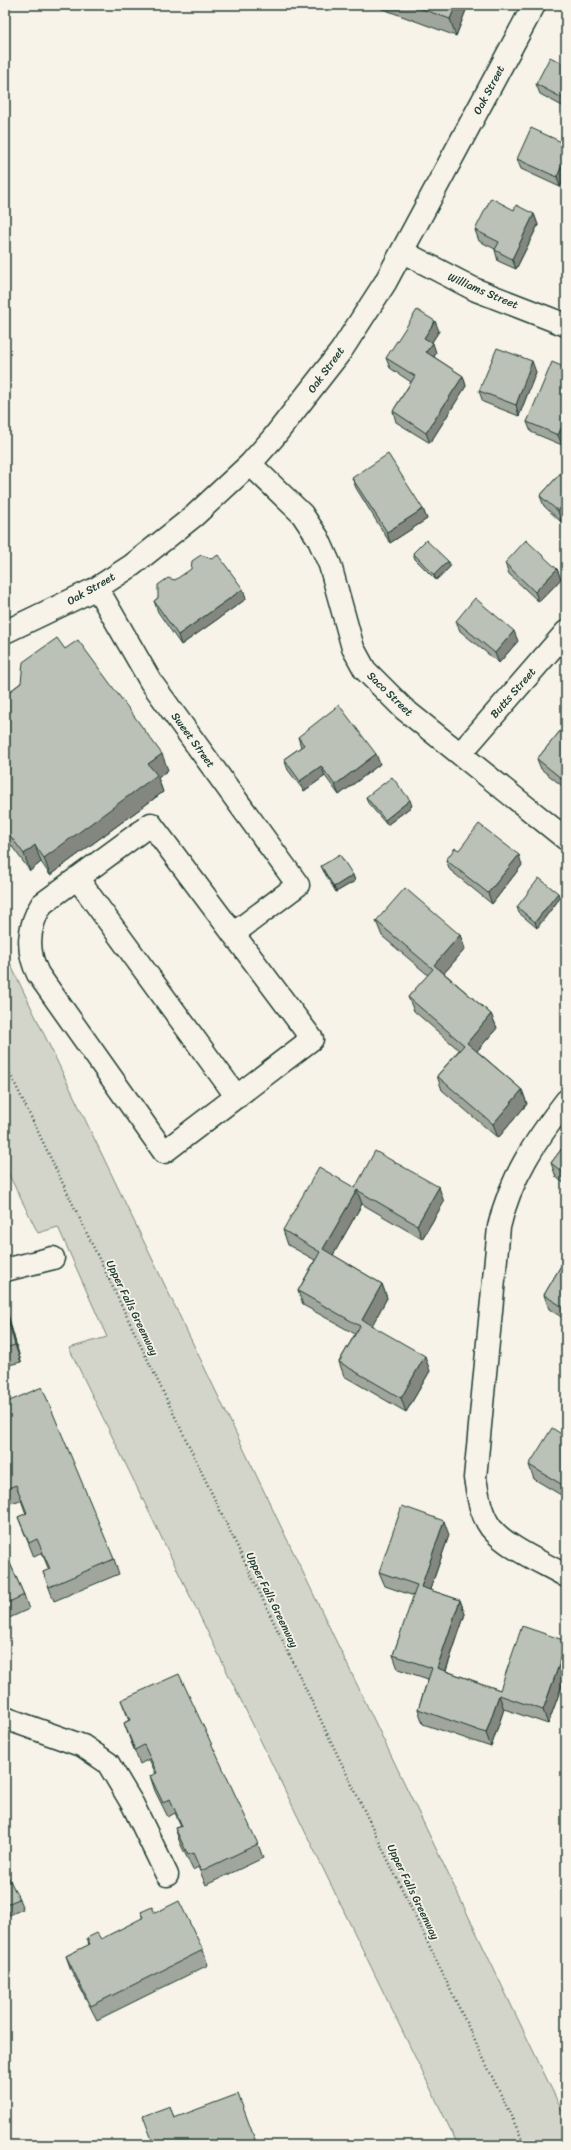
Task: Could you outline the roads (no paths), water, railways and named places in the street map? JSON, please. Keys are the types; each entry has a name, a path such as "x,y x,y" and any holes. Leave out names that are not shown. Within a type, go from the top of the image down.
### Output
{"street":[{"name":"Oak Street","path":"5,632 98,588 162,542 250,464 295,412 341,351 403,252 534,5"},
{"name":"Williams Street","path":"403,252 476,290 566,326"},
{"name":"Saco Street","path":"250,464 296,508 318,538 330,565 353,648 365,670 404,709 566,839"},
{"name":"Sweet Street","path":"98,588 113,618 151,682 298,885 233,934"},
{"name":"Butts Street","path":"460,754 566,632"},
{"path":"151,824 312,1039 164,1152 38,974 32,962 29,949 30,935 36,913 42,904 77,878 151,824"},
{"path":"77,878 237,1097"},
{"path":"566,1102 529,1152 510,1188 503,1207 499,1227 475,1478 481,1507 492,1528 510,1544 566,1576"},
{"path":"5,1270 54,1258"},
{"path":"5,1718 83,1746 108,1763 133,1805 167,1875"}]}
